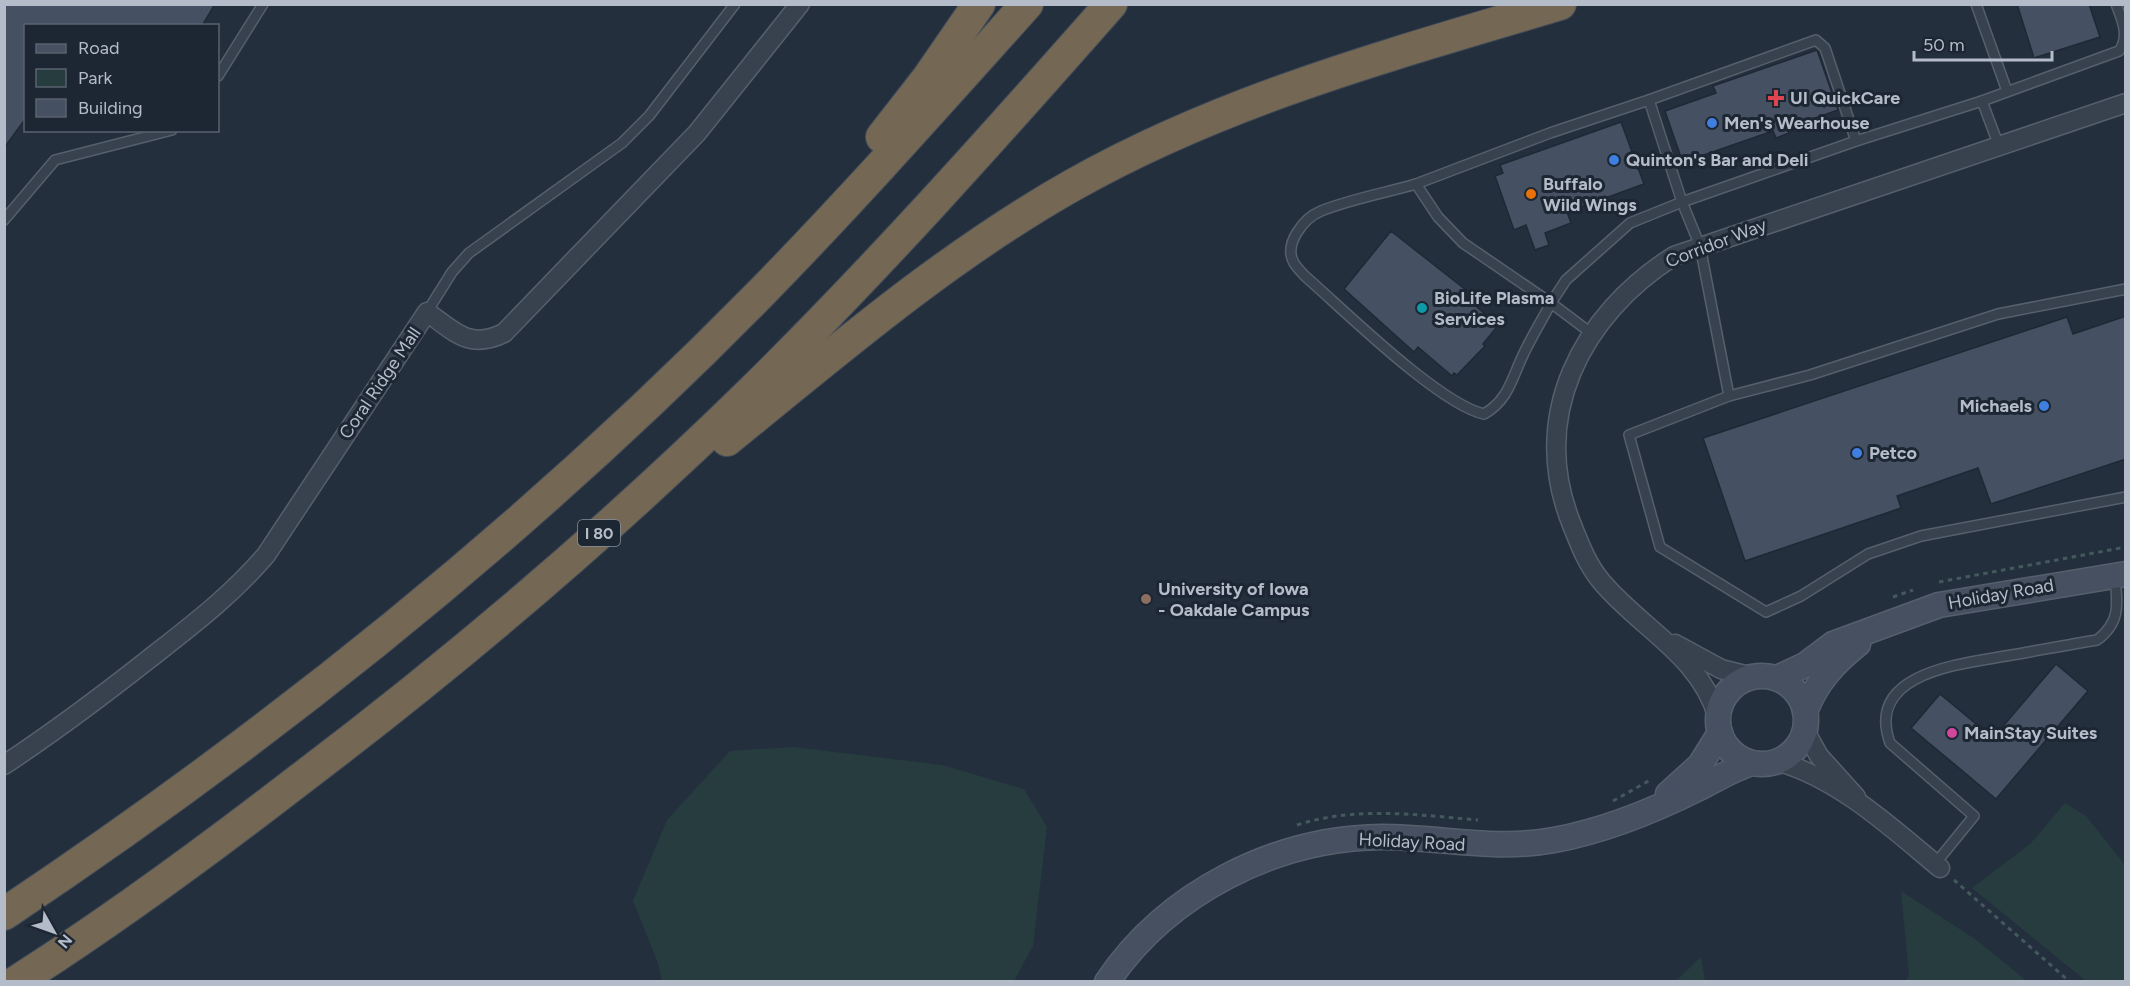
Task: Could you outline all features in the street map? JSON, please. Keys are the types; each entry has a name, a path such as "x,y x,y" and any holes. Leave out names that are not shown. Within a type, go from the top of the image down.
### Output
{"highway":[{"path":"642,407 882,136 927,78 979,4"},
{"path":"4,914 158,809 301,700 526,514 642,407 800,252 1027,4"},
{"name":"I 80","path":"16,981 180,872 387,713 502,617 641,495 748,395 916,222 1111,4"},
{"path":"502,617 633,517 949,263 1073,185 1147,146 1216,115 1300,83 1560,4"}],"street":[{"name":"Coral Ridge Mall","path":"4,765 114,687 241,584 266,555 427,312 465,339 478,341 504,333 697,133 800,4"},
{"name":"Corridor Way","path":"1753,677 1721,669 1662,636 1624,605 1589,565 1566,511 1558,483 1555,456 1558,424 1575,360 1592,333 1628,290 1674,256 2126,104"},
{"name":"Holiday Road","path":"1651,808 1700,765 1719,725 1727,694 1739,682 1753,677 1777,678 1799,669 1833,644 1908,614 1960,600 2120,575"},
{"name":"Holiday Road","path":"1107,981 1137,944 1190,899 1250,866 1282,854 1316,845 1382,837 1475,845 1517,845 1552,841 1588,833 1698,789 1726,772 1752,763 1767,764 1776,761 1793,752 1802,739 1814,688 1831,667 1879,627"},
{"name":"Corridor Way","path":"1662,636 1712,696 1719,725"},
{"path":"1777,678 1798,693 1805,721 1819,756 1861,803"},
{"path":"1719,725 1729,748 1740,758 1752,763"},
{"path":"1776,761 1807,770 1861,803 1937,866"}],"lane":[{"path":"219,74 263,4"},
{"path":"427,312 452,272 469,253 622,143 649,116 735,4"},
{"path":"1976,4 2007,91"},
{"path":"1856,141 1825,48 1822,42 1816,40 1550,133 1416,184 1319,211 1302,225 1297,233 1292,245 1293,261 1306,277 1422,377 1471,411 1485,414 1497,407 1508,393 1523,354 1566,280 1630,223 1682,202 2119,51 2125,39 2116,4"},
{"path":"1649,100 1682,202 1700,246 1729,396"},
{"path":"1982,100 1999,146"},
{"path":"4,220 55,160 164,132"},
{"path":"1416,184 1438,217 1463,243 1592,333"},
{"path":"2126,289 1998,314 1810,375 1729,396 1629,435 1660,547 1766,612 1801,596 1868,554 1921,536 2126,497"},
{"path":"1937,866 1974,816 1890,743 1885,731 1890,702 1915,678 1942,667 2097,640 2111,627 2118,609 2120,575"}],"path":[{"path":"1937,866 2070,981"}],"green space":[{"path":"793,747 942,765 1024,789 1047,827 1033,946 1014,981 662,981 658,963 633,901 667,820 730,751"},
{"path":"2065,803 2086,816 2125,865 2125,981 2086,981 1972,888 2030,844"},
{"path":"1901,891 1975,939 2027,981 1905,981 1909,976"},
{"path":"1701,957 1705,981 1676,981"}],"building":[{"path":"4,4 215,4 203,24 24,24 24,121 4,148"},
{"path":"2017,4 2089,4 2100,37 2034,58"},
{"path":"1817,50 1838,110 1787,128 1789,133 1776,138 1773,131 1698,157 1699,161 1684,166 1665,111 1716,93 1713,86"},
{"path":"1621,122 1644,184 1567,212 1571,223 1545,233 1549,245 1535,250 1526,225 1514,230 1495,176 1503,173 1500,165"},
{"name":"BioLife Plasma Services","path":"1391,231 1466,290 1462,295 1496,323 1494,326 1496,328 1483,344 1485,346 1457,375 1454,373 1452,376 1418,347 1414,352 1344,289"},
{"name":"Petco","path":"2126,316 2126,459 1991,504 1978,468 1897,496 1901,508 1745,561 1703,438 2067,317 2073,334"},
{"name":"MainStay Suites","path":"2056,664 2088,691 1996,799 1911,728 1940,694 1993,738"}],"place":[{"name":"UI QuickCare","path":"1776,98"},
{"name":"Men's Wearhouse","path":"1712,123"},
{"name":"Quinton's Bar and Deli","path":"1614,160"},
{"name":"Buffalo Wild Wings","path":"1531,194"},
{"name":"BioLife Plasma Services","path":"1422,308"},
{"name":"Michaels","path":"2044,406"},
{"name":"Petco","path":"1857,453"},
{"name":"University of Iowa - Oakdale Campus","path":"1146,599"},
{"name":"MainStay Suites","path":"1952,733"}]}
